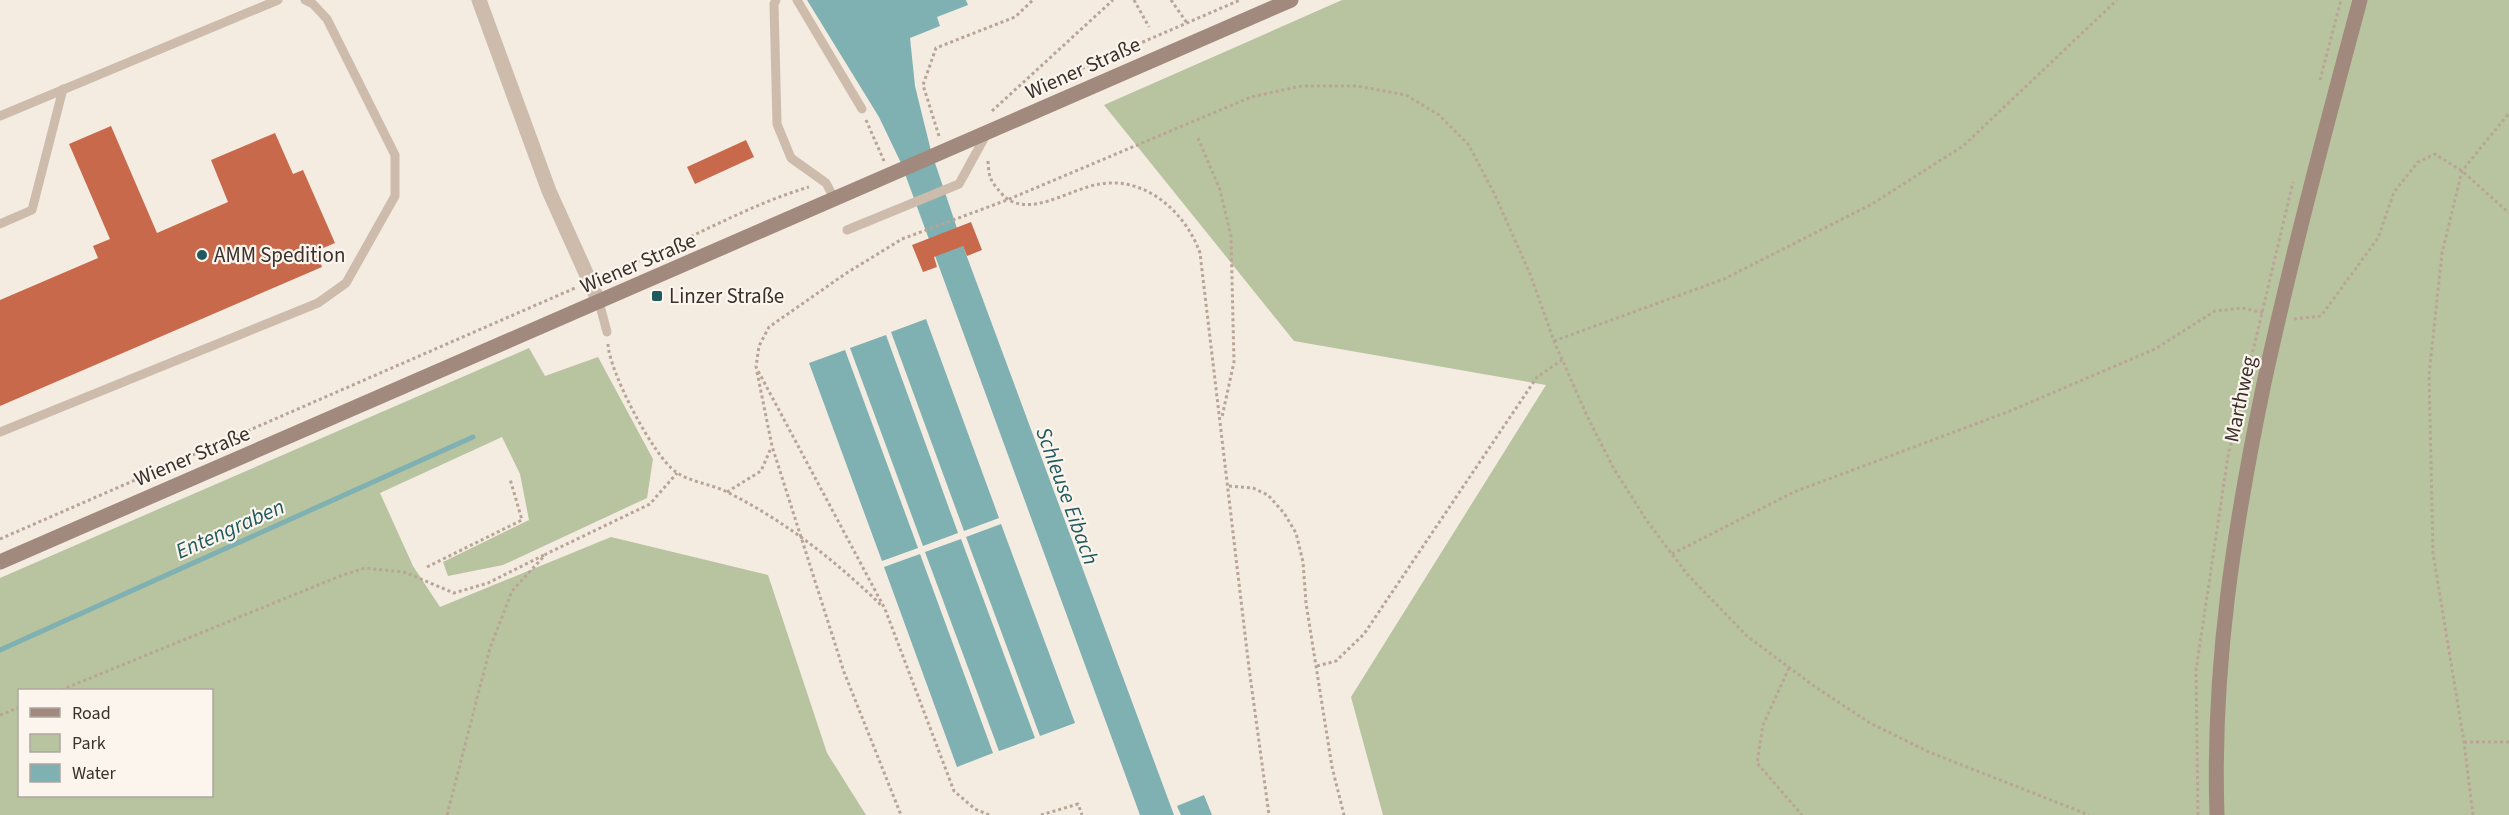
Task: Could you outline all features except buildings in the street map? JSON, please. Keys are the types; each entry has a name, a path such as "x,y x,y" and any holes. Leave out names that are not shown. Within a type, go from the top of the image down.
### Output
{"main road":[{"name":"Wiener Straße","path":"0,562 835,200 887,169 943,144 987,133 1291,0"},
{"name":"Marthweg","path":"2217,815 2217,706 2225,601 2253,436 2303,211 2360,0"}],"street":[{"path":"479,0 549,190 599,302"}],"lane":[{"path":"0,116 278,0"},
{"path":"0,432 318,303 346,283 394,196 395,155 327,19 313,4 305,0"},
{"path":"776,0 774,4 777,124 791,158 826,183 835,200"},
{"path":"797,0 862,109"},
{"path":"0,224 32,210 63,89"},
{"path":"847,230 959,184 987,133"},
{"path":"599,302 607,332"}],"path":[{"path":"943,144 923,85 936,48 1015,17 1033,0"},
{"path":"1007,106 987,116 1008,94 1113,0"},
{"path":"1134,0 1149,27"},
{"path":"1171,0 1198,41"},
{"path":"1026,96 1055,80 1240,0"},
{"path":"1554,341 1724,279 1872,204 1963,146 2117,0"},
{"path":"901,815 844,672 772,446 756,367 759,346 769,327 845,274 902,239 980,211 1251,97 1301,86 1357,86 1406,95 1439,115 1468,144 1494,193 1530,274 1562,360 1614,469 1686,574 1747,636 1789,668 1870,723 1929,752 2089,815"},
{"path":"862,109 887,169"},
{"path":"2473,815 2464,742 2433,553 2429,375 2442,253 2462,171 2509,113"},
{"path":"987,133 989,179 1007,200 1022,204 1040,203 1100,183 1126,185 1151,192 1174,209 1194,235 1200,253 1249,668 1269,815"},
{"path":"1198,138 1220,190 1231,236 1234,362 1221,419"},
{"path":"1672,554 1794,492 2010,411 2155,349 2215,311 2243,308 2297,320 2321,316 2378,238 2394,192 2418,162 2435,154 2462,171 2509,213"},
{"path":"0,539 590,280 638,263 751,209 826,183"},
{"path":"607,332 608,356 636,416 662,459 676,472 726,492 802,537 856,581 885,609"},
{"path":"1317,666 1336,661 1364,634 1536,377 1562,360"},
{"path":"756,367 885,609 954,791 975,809 989,815"},
{"path":"726,492 761,471 772,446"},
{"path":"63,689 340,576 365,568 404,572 454,593 488,583 650,504 676,472"},
{"path":"427,567 522,520 510,478"},
{"path":"1229,486 1253,488 1268,495 1284,513 1296,533 1303,562 1306,603 1332,767 1344,815"},
{"path":"447,815 490,648 512,591 546,554"},
{"path":"1789,668 1763,725 1757,763 1802,815"},
{"path":"0,715 18,708"},
{"path":"2464,742 2509,742"},
{"path":"1041,815 1078,804 1082,815"}],"green space":[{"path":"1342,0 2509,0 2509,815 1383,815 1351,697 1546,385 1294,341 1104,105"},
{"path":"529,348 545,376 598,357 653,459 647,498 503,565 448,576 443,562 529,520 520,474 502,437 380,493 413,566 440,607 611,537 768,575 827,753 866,815 0,815 0,578"}],"water":[{"path":"807,0 966,0 968,5 937,17 940,26 910,38 915,86 931,151 963,246 1174,815 1140,815 901,163 879,117"},
{"path":"926,319 999,518 964,531 891,332"},
{"path":"886,335 958,533 923,546 850,348"},
{"path":"845,350 918,548 882,561 809,363"},
{"path":"1001,524 1075,723 1040,736 966,537"},
{"path":"961,539 1035,738 999,751 925,552"},
{"path":"920,554 993,753 957,767 884,567"},
{"path":"1204,795 1212,815 1181,815 1177,806"}],"waterway":[{"name":"Entengraben","path":"0,650 473,437"}],"place":[{"name":"AMM Spedition","path":"202,255"},
{"name":"Linzer Straße","path":"657,296"}],"water label":[{"name":"Schleuse Eibach","path":"1067,496"}]}
